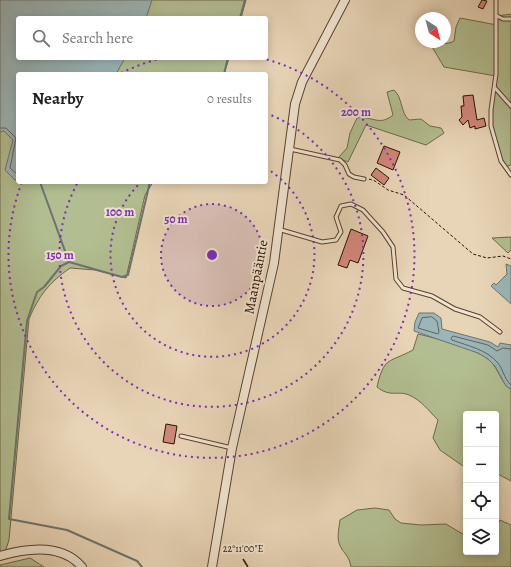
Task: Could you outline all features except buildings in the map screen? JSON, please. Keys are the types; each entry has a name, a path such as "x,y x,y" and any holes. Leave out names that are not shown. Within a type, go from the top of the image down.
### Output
{"street":[{"name":"Maanpääntie","path":"212,567 232,448 274,263 295,104 302,82 345,0"},
{"path":"0,556 24,552 52,550 66,554 82,567"}],"lane":[{"path":"496,0 495,88 491,110 491,126 501,161 511,175"},
{"path":"497,16 503,19 511,19"},
{"path":"495,88 511,106"},
{"path":"288,149 340,160 346,165 349,174 354,177 364,178"},
{"path":"278,228 322,242 336,240 341,232 336,217 341,206 351,204 363,210 384,232 393,247 396,279 403,288 432,296 455,309 480,317 500,332"},
{"path":"181,436 232,448"}],"path":[{"path":"364,178 375,181 388,190 404,195 473,254 487,258 503,256 511,259"}],"green space":[{"path":"91,0 246,0 242,16 80,16"},
{"path":"511,14 511,165 505,167 495,145 493,134 492,111 496,76 444,67 433,48 451,48 451,42 454,41 456,27 460,18 497,25 497,16"},
{"path":"35,60 228,60 225,72 20,72"},
{"path":"16,76 16,184 152,184 145,195 126,278 95,270 70,268 50,284 45,290 29,319 9,540 4,555 0,556 0,89"},
{"path":"394,90 399,97 406,117 409,120 421,119 430,126 441,128 444,133 426,145 366,125 348,162 338,158 347,148 350,133 357,118 383,120 393,115 387,92"},
{"path":"511,237 511,250 508,253 492,238"},
{"path":"418,334 455,344 475,352 489,360 495,367 504,383 511,389 511,481 499,475 499,411 463,411 463,466 440,450 433,438 438,420 421,403 409,395 386,392 377,387 385,365 393,359 413,350"},
{"path":"375,508 389,510 395,519 401,523 421,525 446,524 463,534 463,555 499,555 500,520 511,525 511,567 351,567 349,559 339,543 338,535 340,520 357,510"},
{"path":"30,558 44,567 0,567 0,565"}],"water":[{"path":"0,0 152,0 147,16 16,16 16,60 124,60 117,72 16,72 15,180 5,170 13,140 4,131 0,132"},
{"path":"506,264 511,266 511,304 491,286 494,283 496,285 507,274"},
{"path":"419,313 434,313 441,318 442,329 490,342 498,347 500,343 511,345 511,389 506,386 495,366 488,359 478,353 414,331 415,322"}],"waterway":[{"path":"241,16 245,0"},
{"path":"224,72 228,60"},
{"path":"41,184 69,262"},
{"path":"142,567 137,561 67,530 9,519 27,321 37,292 44,287 61,266 69,262 122,277 128,275 150,184"}]}
